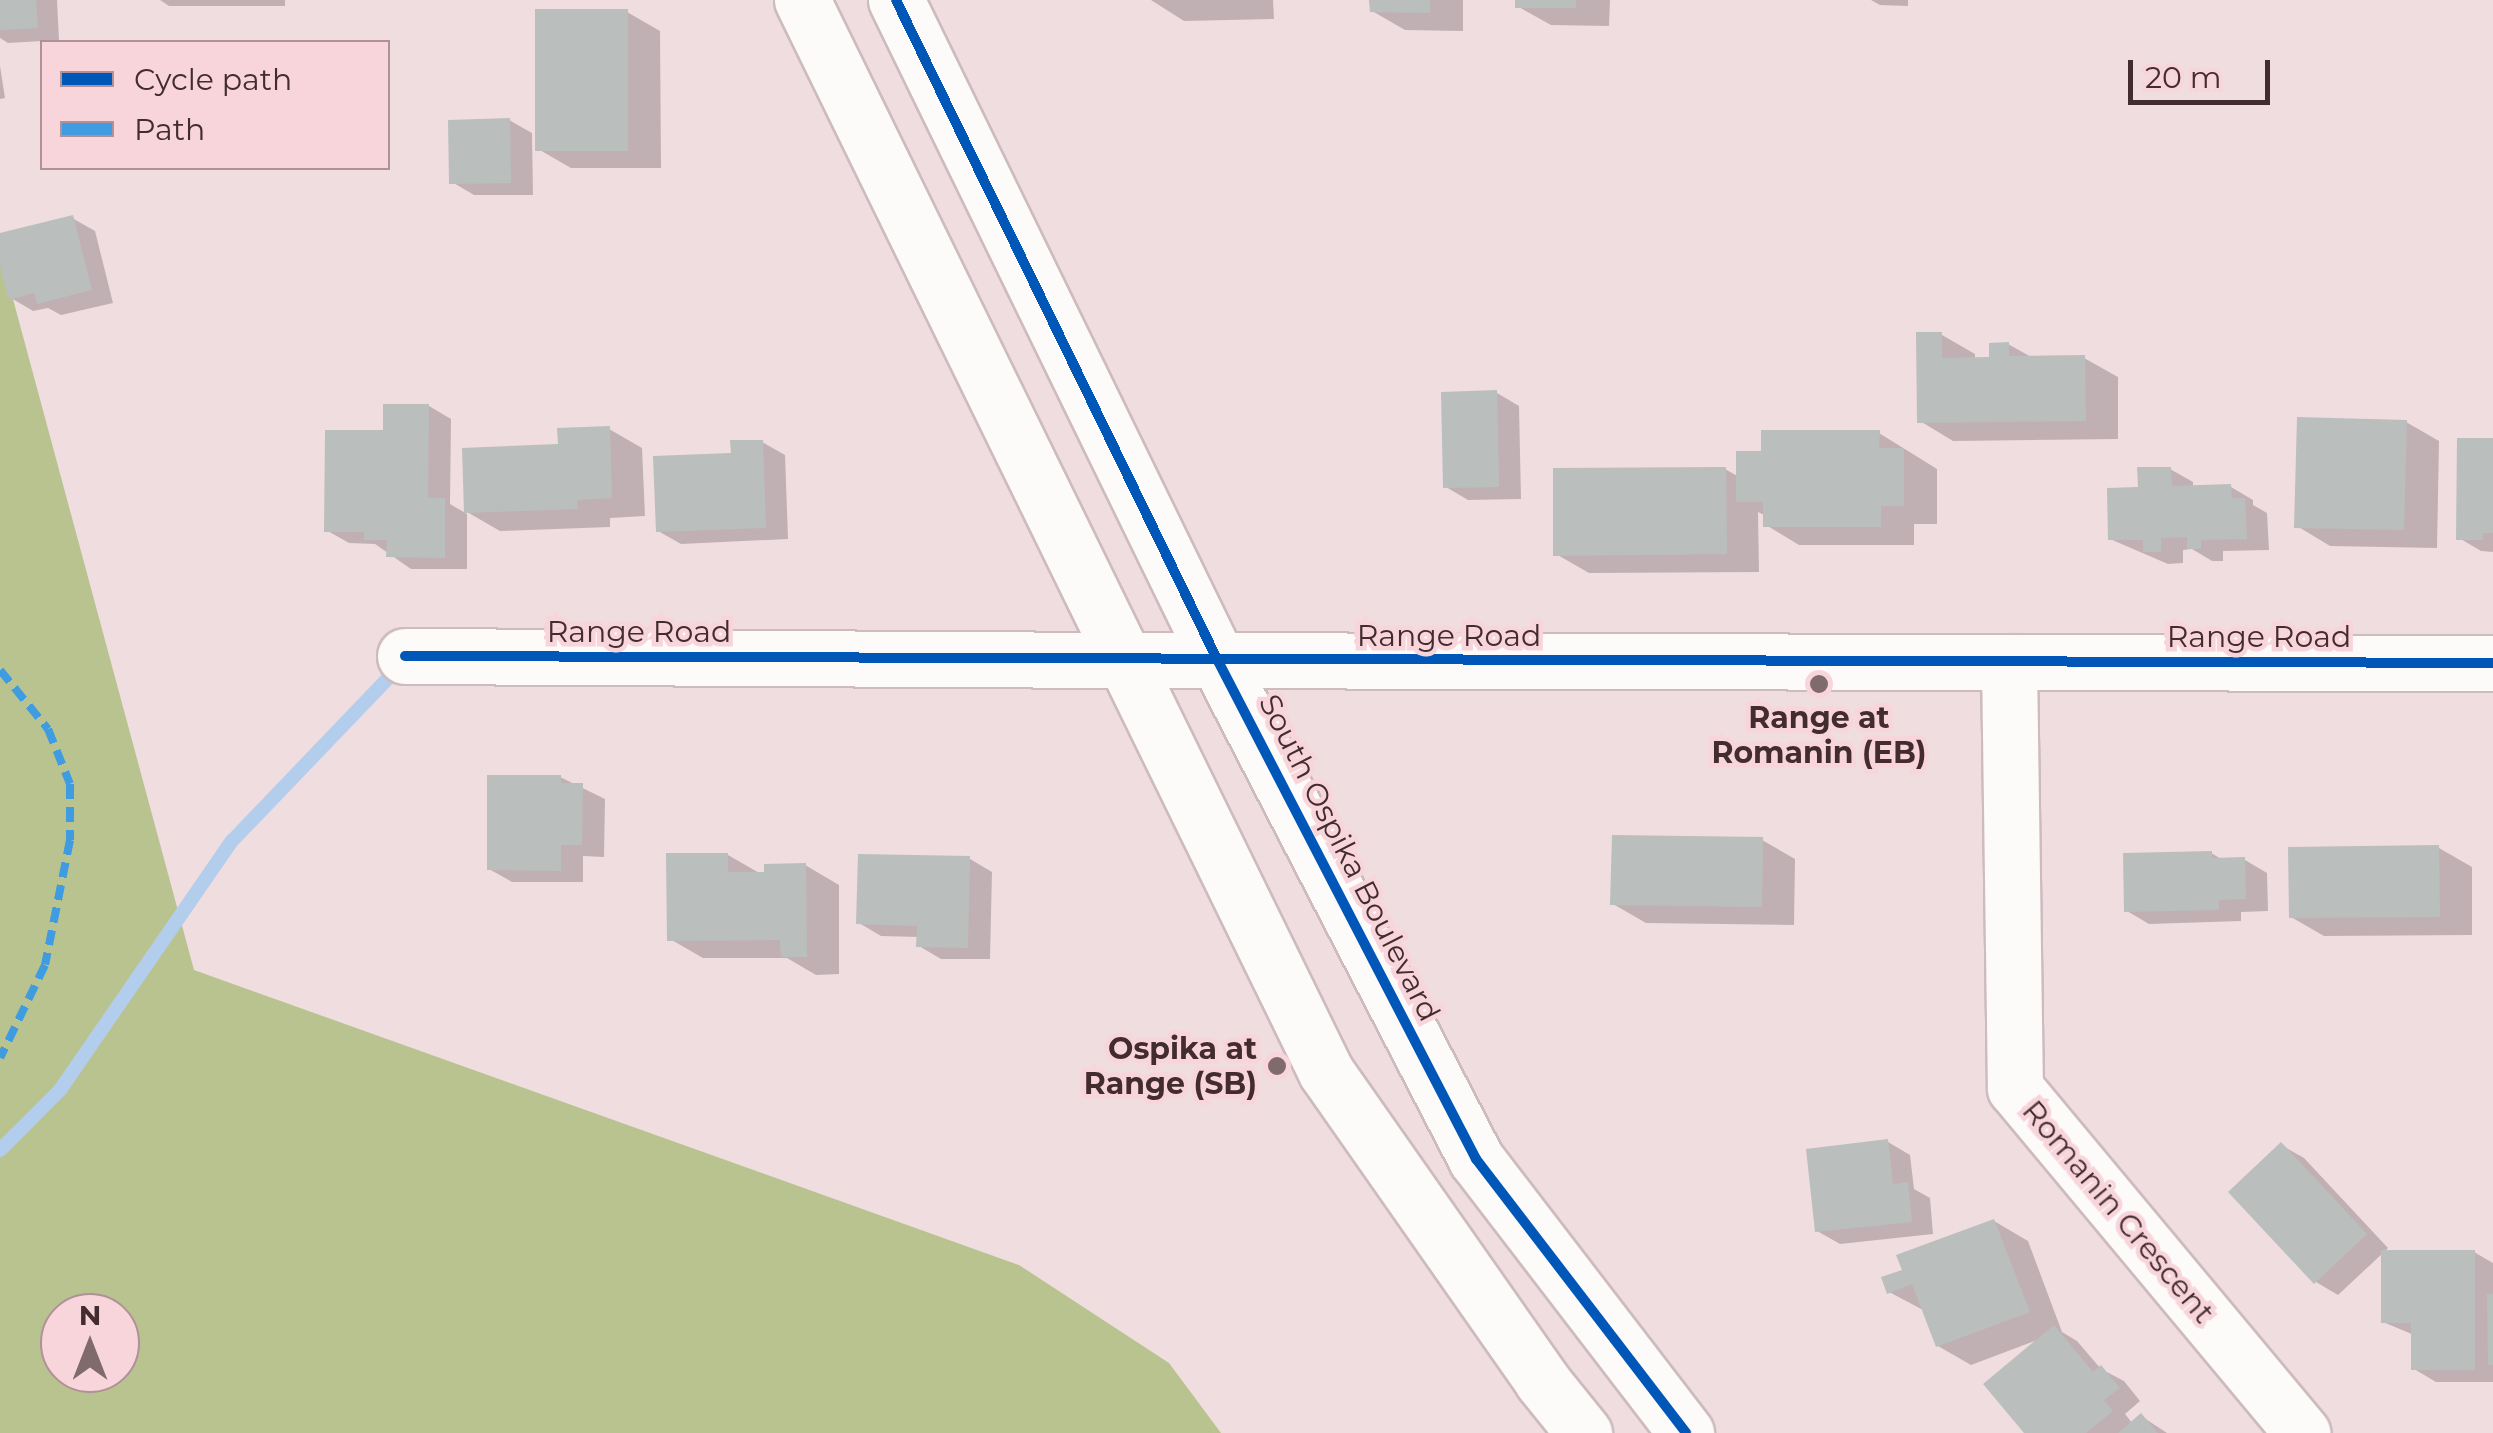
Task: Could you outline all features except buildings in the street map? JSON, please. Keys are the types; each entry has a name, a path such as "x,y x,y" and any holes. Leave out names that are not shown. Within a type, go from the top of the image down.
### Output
{"main road":[{"path":"802,0 1326,1072 1542,1380 1584,1433"},
{"name":"South Ospika Boulevard","path":"896,0 1218,661 1476,1159 1686,1433"},
{"name":"Range Road","path":"406,656 2493,663"},
{"name":"Romanin Crescent","path":"2010,662 2015,1088 2302,1433"}],"green space":[{"path":"0,251 194,970 1019,1265 1169,1363 1221,1433 0,1433"}],"waterway":[{"path":"0,1150 60,1090 232,841 400,666"}],"marked path":[{"path":"0,670 48,729 70,784 70,840 45,965 0,1058"}],"cycle path":[{"path":"896,0 1218,661 1476,1159 1686,1433"},
{"path":"405,656 2493,663"}],"place":[{"name":"Range at Romanin (EB)","path":"1819,684"},
{"name":"Ospika at Range (SB)","path":"1277,1066"}]}
